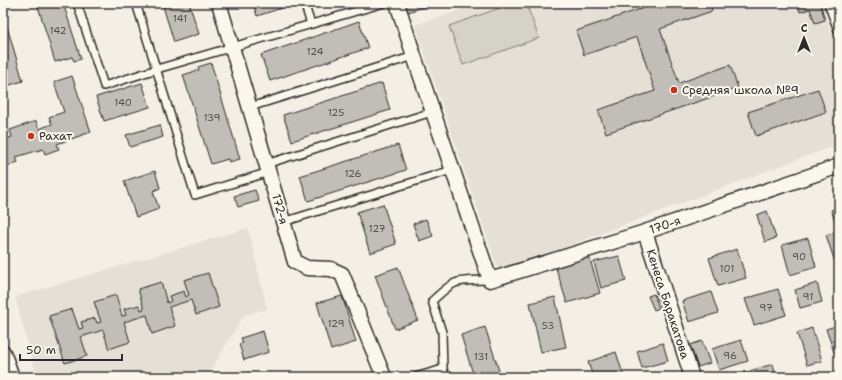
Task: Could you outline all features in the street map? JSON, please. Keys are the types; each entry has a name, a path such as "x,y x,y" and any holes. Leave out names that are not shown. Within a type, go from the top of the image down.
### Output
{"street":[{"name":"172-я","path":"219,3 295,262 307,268 331,269 342,274 384,377"},
{"path":"397,3 432,112 490,280"},
{"name":"170-я","path":"490,280 645,232 839,166"},
{"name":"Кенеса Баракатова","path":"645,232 692,377"},
{"path":"3,352 12,377"}],"lane":[{"path":"77,3 104,86 157,69 384,3"},
{"path":"136,3 195,195 268,168 432,112"},
{"path":"304,3 311,24"},
{"path":"828,3 839,33"},
{"path":"250,107 414,56"},
{"path":"283,222 452,170"},
{"path":"446,377 443,369 442,332 432,301 455,283 490,280"},
{"path":"415,377 443,369"}],"shaded area":[{"path":"482,3 822,3 839,54 839,144 499,272 415,25"},
{"path":"514,3 526,3 539,38 463,65 449,26"},
{"path":"248,228 267,309 244,315 208,375 209,377 37,377 15,297"}],"building":[{"path":"37,3 63,3 81,59 74,61 72,57 55,62"},
{"path":"162,3 189,3 199,34 174,42"},
{"path":"253,3 284,3 285,7 257,16"},
{"path":"405,3 426,3 427,6 408,12"},
{"name":"Средняя школа №9","path":"658,3 710,3 712,11 660,29 679,83 730,65 738,88 606,133 598,110 655,91 637,37 584,55 576,31"},
{"path":"797,3 820,3 825,20 815,23 810,9 800,12"},
{"path":"3,13 23,81 3,87"},
{"path":"359,21 368,48 270,81 261,55"},
{"path":"211,63 240,159 229,162 228,159 211,164 183,75 199,70 198,67"},
{"path":"72,76 91,132 57,144 59,149 45,154 43,149 16,157 18,162 5,167 3,162 3,140 12,137 10,130 36,121 39,129 52,124 49,117 64,112 54,82"},
{"path":"142,83 150,107 104,121 96,97"},
{"path":"382,83 390,110 292,141 283,115"},
{"path":"818,89 826,112 756,136 748,112"},
{"path":"160,125 163,137 130,147 126,135"},
{"path":"398,145 406,170 308,201 300,176"},
{"path":"155,171 160,188 153,191 159,209 136,217 124,181"},
{"path":"255,190 259,201 238,207 234,196"},
{"path":"383,204 396,244 370,253 357,212"},
{"path":"839,208 839,227 837,227 831,210"},
{"path":"767,211 776,238 765,242 757,215"},
{"path":"426,219 433,236 419,241 413,224"},
{"path":"839,231 839,264 836,265 826,235"},
{"path":"808,238 816,267 790,275 782,245"},
{"path":"737,249 746,278 718,286 709,258"},
{"path":"589,256 600,293 567,303 555,265"},
{"path":"619,256 626,281 601,288 594,262"},
{"path":"398,267 418,320 395,329 375,275"},
{"path":"208,273 219,307 196,315 191,300 169,307 175,326 152,334 147,315 124,322 130,342 109,349 103,330 81,337 87,356 65,363 49,316 72,309 79,329 83,328 81,322 95,318 97,323 101,322 94,302 116,295 122,316 126,315 124,309 139,305 141,310 144,309 138,289 161,282 167,303 171,301 169,296 184,291 186,297 189,295 184,280"},
{"path":"817,283 822,302 800,308 795,290"},
{"path":"778,289 786,315 754,325 745,299"},
{"path":"711,292 718,313 689,322 682,301"},
{"path":"654,294 659,308 654,310 648,296"},
{"path":"342,296 356,342 331,350 317,303"},
{"path":"555,297 566,347 541,352 530,303"},
{"path":"839,325 839,351 834,352 826,329"},
{"path":"485,327 501,377 474,377 461,335"},
{"path":"812,328 822,361 807,365 797,333"},
{"path":"263,331 269,352 244,360 239,344 243,343 241,338"},
{"path":"741,340 748,361 719,370 712,349"},
{"path":"702,341 710,363 698,367 690,345"},
{"path":"663,343 668,361 642,368 637,351"},
{"path":"616,352 624,377 593,377 588,362"},
{"path":"773,364 776,377 730,377"}],"place":[{"name":"Средняя школа №9","path":"674,90"},
{"name":"Рахат","path":"31,136"}]}
